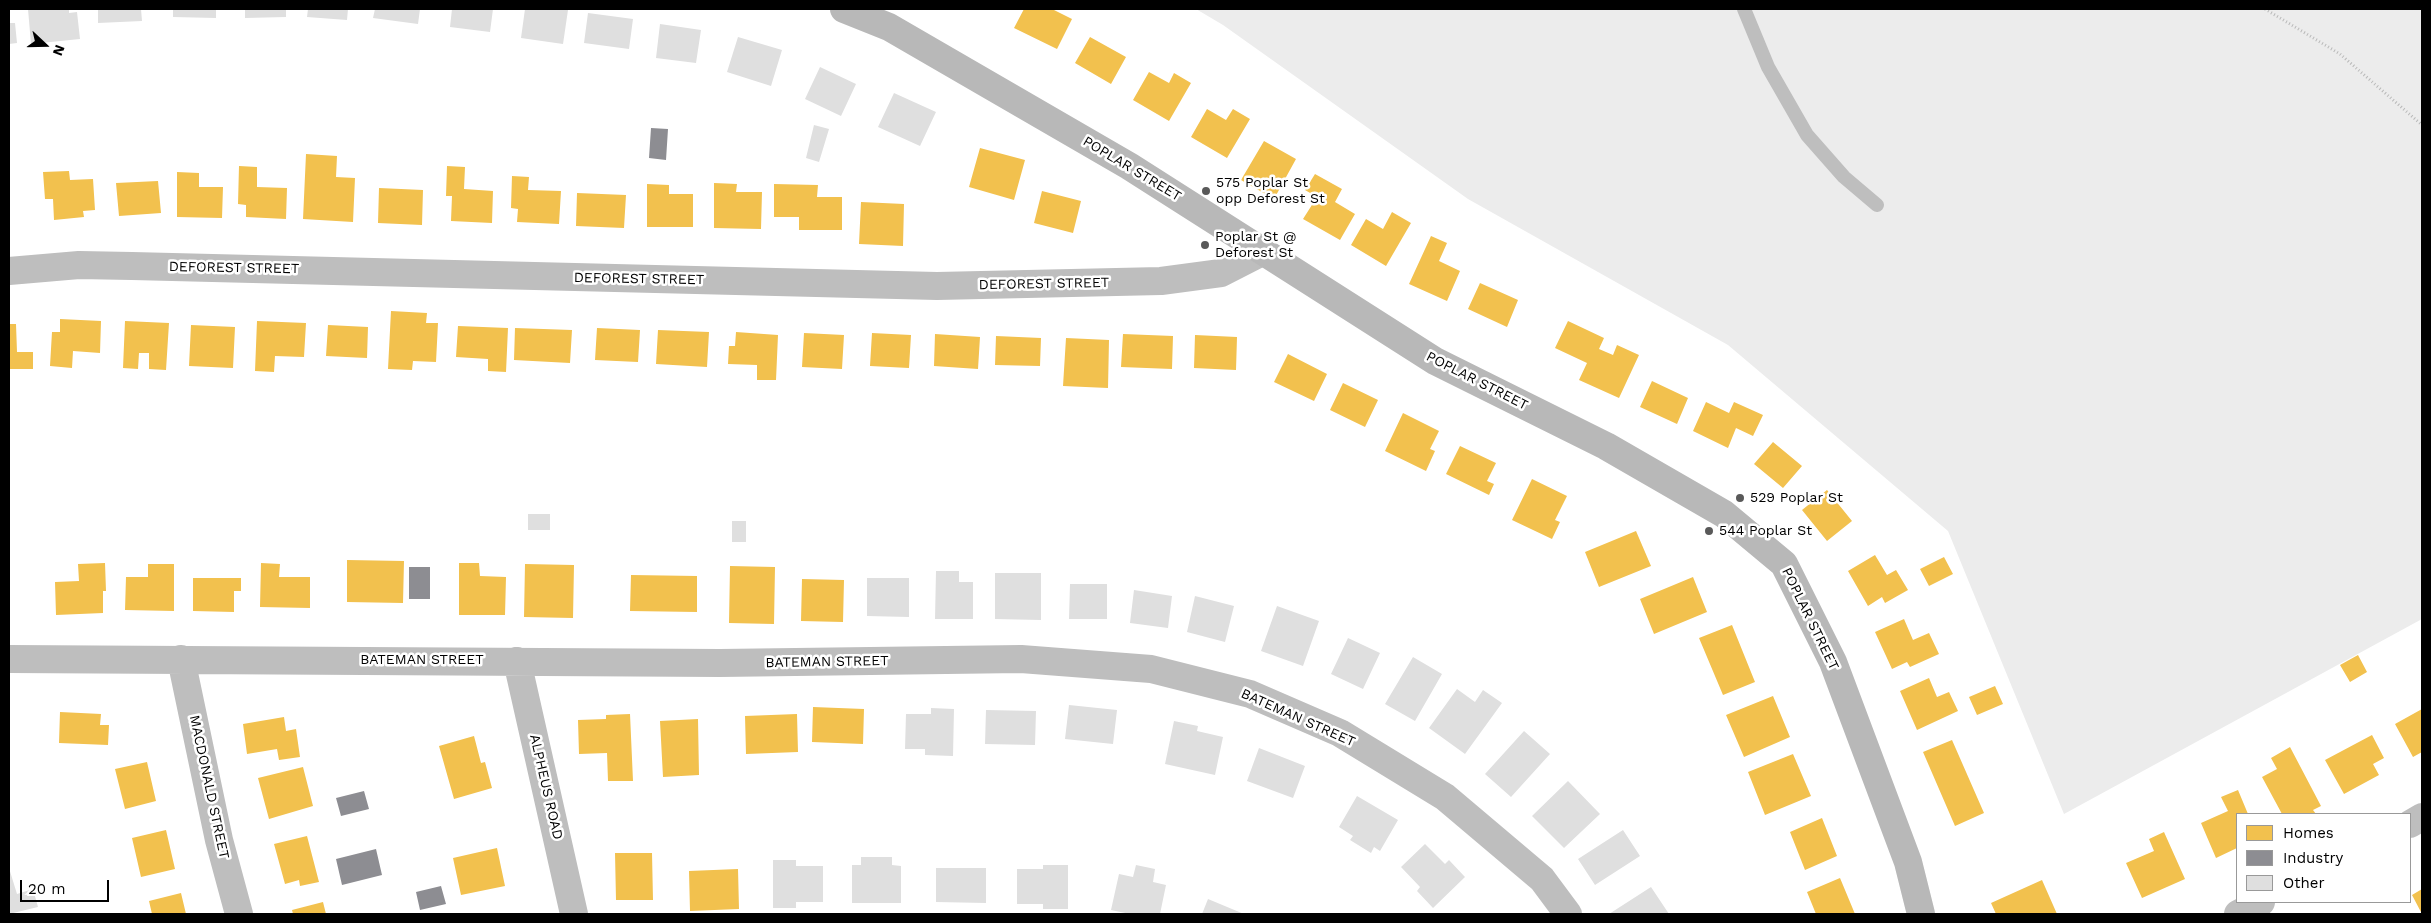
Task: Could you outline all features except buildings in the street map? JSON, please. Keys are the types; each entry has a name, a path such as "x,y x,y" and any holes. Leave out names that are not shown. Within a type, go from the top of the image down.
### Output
{"street":[{"name":"POPLAR STREET","path":"844,9 889,26 1130,166 1435,361 1606,446 1724,514 1784,564 1833,662 1908,862 1921,914"},
{"name":"DEFOREST STREET","path":"9,271 78,265 938,286 1161,281 1221,273 1264,251"},
{"name":"BATEMAN STREET","path":"9,659 720,663 1021,659 1151,669 1250,694 1340,734 1445,797 1542,879 1568,914"},
{"name":"MACDONALD STREET","path":"182,659 219,840 239,914"},
{"name":"ALPHEUS ROAD","path":"517,661 574,914"},
{"path":"2411,823 2422,817"},
{"path":"2238,914 2259,903"}],"lane":[{"path":"1744,9 1768,67 1807,135 1844,177 1876,205"}],"path":[{"path":"2265,9 2340,54 2422,125"}],"shaded area":[{"path":"1196,9 2422,9 2422,619 2064,814 1948,531 1728,345 1468,199 1223,25"}],"place":[{"name":"575 Poplar St opp Deforest St","path":"1206,191"},
{"name":"Poplar St @ Deforest St","path":"1205,245"},
{"name":"529 Poplar St","path":"1740,498"},
{"name":"544 Poplar St","path":"1709,531"}]}
